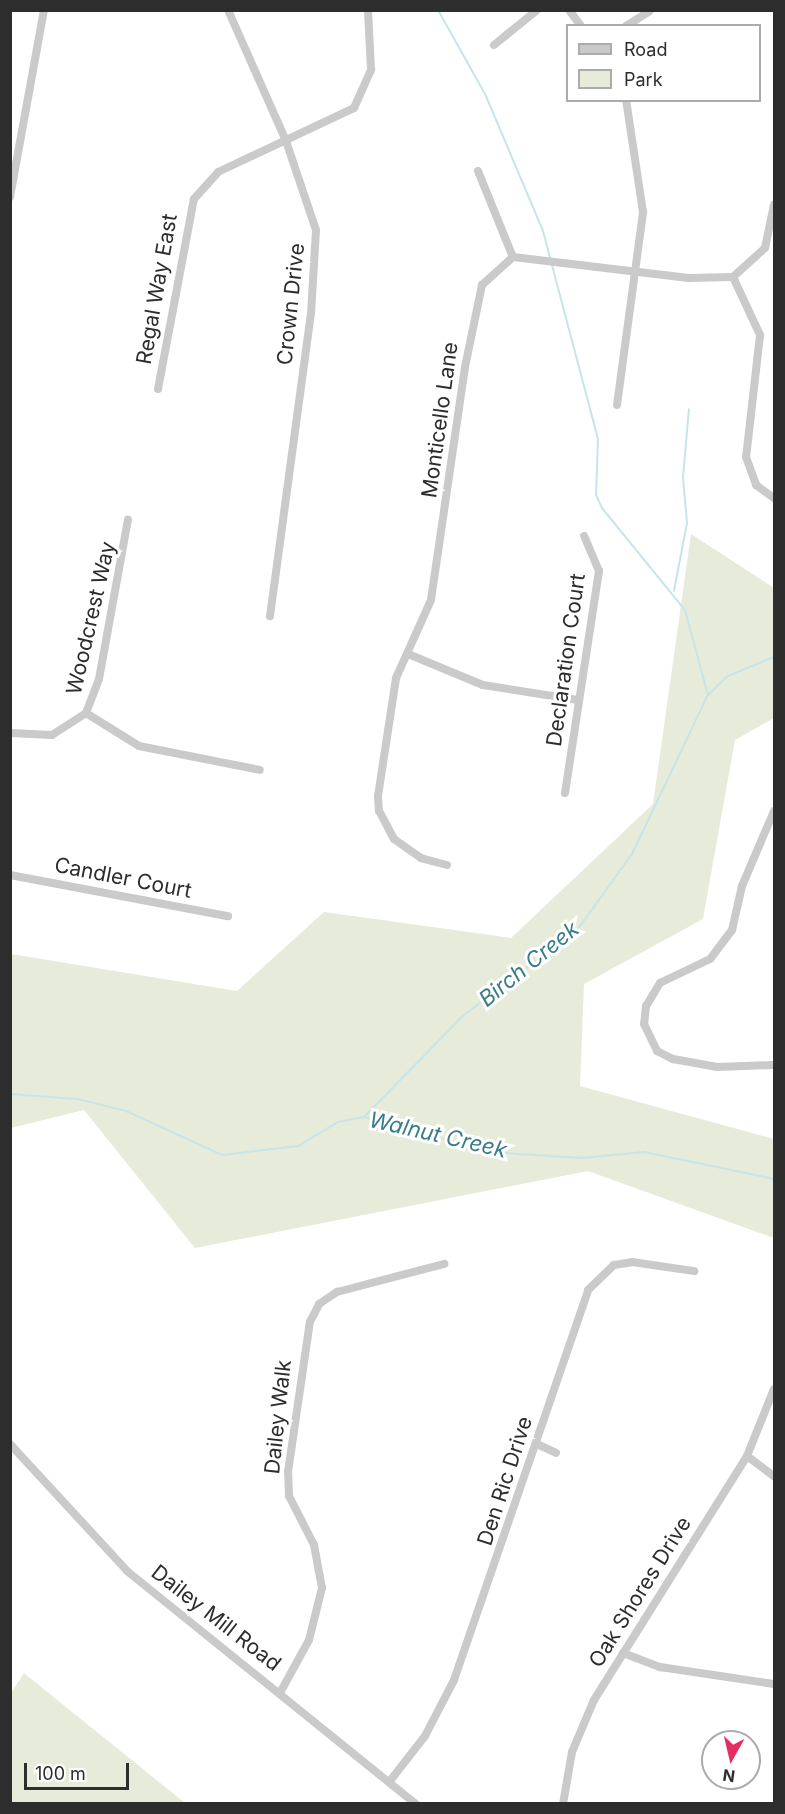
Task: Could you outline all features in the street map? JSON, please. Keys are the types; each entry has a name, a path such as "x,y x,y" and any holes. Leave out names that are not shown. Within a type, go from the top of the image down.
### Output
{"street":[{"path":"10,197 44,10"},
{"name":"Crown Drive","path":"228,10 311,204 317,256 270,616"},
{"name":"Regal Way East","path":"158,389 194,199 218,172 342,118 364,95 370,70 368,10"},
{"path":"494,45 537,10"},
{"path":"569,10 580,24"},
{"path":"629,24 650,10"},
{"path":"617,405 635,270 642,186 626,102"},
{"path":"478,171 513,258 734,277 765,248 774,205"},
{"name":"Monticello Lane","path":"447,865 405,848 379,811 390,709 408,654 432,600 477,300 488,277 513,258"},
{"path":"734,277 760,335 746,457 756,485 774,498"},
{"name":"Woodcrest Way","path":"10,733 52,735 86,713 99,679 128,520"},
{"name":"Declaration Court","path":"565,793 599,571 584,536"},
{"path":"408,654 483,685 578,700"},
{"path":"86,713 139,746 260,770"},
{"path":"774,811 742,886 732,930 710,959 660,983 646,1006 644,1024 657,1051 672,1059 717,1066 774,1065"},
{"name":"Candler Court","path":"10,875 228,916"},
{"name":"Den Ric Drive","path":"390,1781 425,1736 454,1680 537,1444 581,1305 598,1277 614,1265 632,1262 694,1271"},
{"name":"Dailey Walk","path":"281,1690 309,1640 322,1588 314,1545 290,1496 288,1472 310,1322 319,1304 337,1292 444,1264"},
{"name":"Oak Shores Drive","path":"563,1803 572,1752 594,1700 747,1456 769,1408 774,1389"},
{"name":"Dailey Mill Road","path":"10,1444 127,1571 281,1690 416,1803"},
{"path":"537,1444 556,1453"},
{"path":"747,1456 774,1476"},
{"path":"623,1653 660,1667 774,1684"}],"green space":[{"path":"691,534 774,588 774,718 735,740 703,919 584,984 580,1086 774,1139 774,1238 588,1171 195,1248 84,1110 11,1128 11,954 237,991 324,912 511,938 653,804"},
{"path":"24,1673 185,1803 11,1803 11,1693"}],"waterway":[{"path":"438,10 486,96 543,231 598,439 596,495 602,508 685,610 708,695"},
{"path":"674,591 687,523 683,477 689,409"},
{"name":"Birch Creek","path":"364,1117 464,1015 577,930 632,854 708,695 728,676 774,657"},
{"name":"Walnut Creek","path":"10,1094 78,1099 126,1111 222,1155 298,1146 338,1122 364,1117 489,1152 582,1158 644,1152 774,1179"}]}
